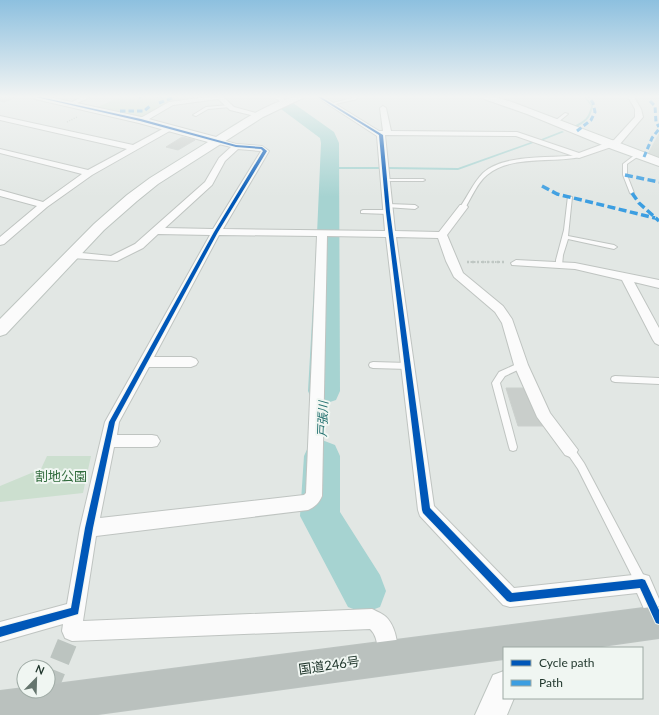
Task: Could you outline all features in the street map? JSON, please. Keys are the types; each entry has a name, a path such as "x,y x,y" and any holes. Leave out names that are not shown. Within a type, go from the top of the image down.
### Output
{"highway":[{"name":"国道246号","path":"0,709 388,657 515,645 659,621"}],"street":[{"path":"54,130 134,148"},
{"path":"0,242 44,206 89,173 167,130"},
{"path":"180,130 236,146 262,148 265,151 216,232 112,422 89,528 72,631 372,619 380,622 385,630 388,657"},
{"path":"3,323 116,211 154,181 234,130"},
{"path":"377,130 382,133 522,135 580,156 612,145 617,142 627,130"},
{"path":"576,130 659,162"},
{"path":"382,133 388,209 426,510 510,598 642,583 659,621"},
{"path":"72,255 113,259 138,246 157,232 210,182 222,160 236,146"},
{"path":"0,151 89,173"},
{"path":"0,193 44,206"},
{"path":"442,235 463,207"},
{"path":"157,232 442,235"},
{"path":"89,528 308,502 314,496 327,234"},
{"path":"442,235 455,262 458,274 499,309 508,322 521,365 544,418 570,450"},
{"path":"516,263 559,265 659,284"},
{"path":"626,277 659,340"},
{"path":"145,362 191,362"},
{"path":"108,441 152,441"},
{"path":"0,632 75,611"},
{"path":"491,715 503,688"}],"lane":[{"path":"632,193 625,174 625,164 638,155"},
{"path":"463,207 485,174 494,167 516,162 580,156"},
{"path":"385,180 423,180"},
{"path":"559,265 559,252 566,237 570,197"},
{"path":"363,212 415,207"},
{"path":"566,237 614,247"},
{"path":"373,365 408,366"},
{"path":"513,447 496,383 502,374 521,365"},
{"path":"615,379 659,381"},
{"path":"570,450 581,466 642,583"}],"path":[{"path":"455,262 516,263"}],"shaded area":[{"path":"659,133 659,159 647,155"}],"green space":[{"name":"割地公園","path":"47,456 91,456 83,493 0,502 0,486 41,469"}],"building":[{"path":"182,137 195,140 178,150 166,147"},
{"path":"506,388 530,388 544,426 518,426"}],"waterway":[{"name":"戸張川","path":"320,130 328,136 330,143 328,232"},
{"path":"540,140 563,132"},
{"path":"389,168 458,169 535,142"},
{"path":"329,168 381,168"},
{"name":"戸張川","path":"324,391 328,236"},
{"name":"戸張川","path":"322,456 320,516 364,591"}],"tunnel":[{"path":"56,670 72,631"}],"marked path":[{"path":"644,157 652,138 658,130"},
{"path":"625,175 659,182"},
{"path":"542,186 557,194 655,218"},
{"path":"632,193 639,203 659,221"}],"cycle path":[{"path":"0,632 75,611 89,528 112,422 216,232 265,151 262,148 236,146 179,130"},
{"path":"374,130 381,135 388,212 426,510 510,598 642,583 659,620"}]}
